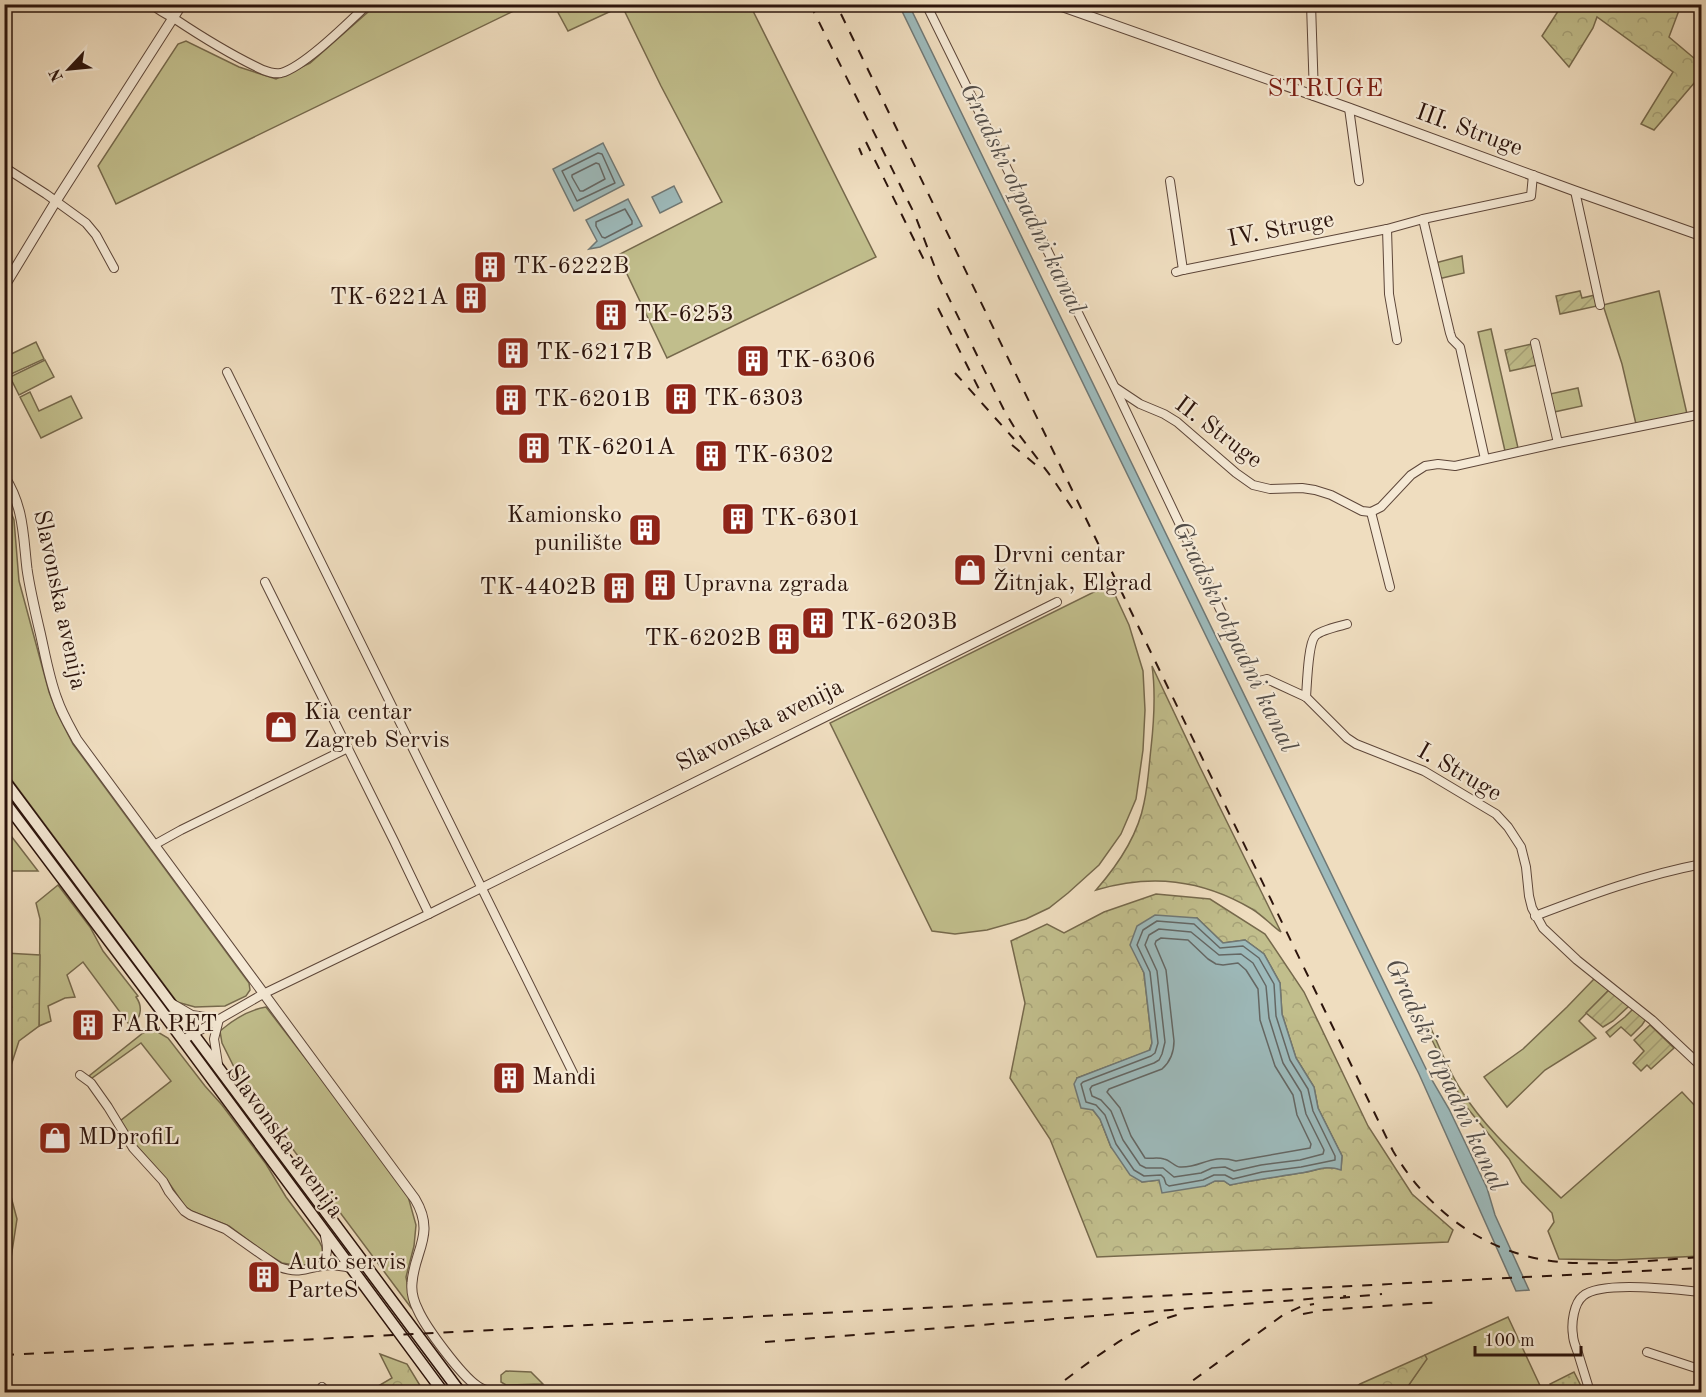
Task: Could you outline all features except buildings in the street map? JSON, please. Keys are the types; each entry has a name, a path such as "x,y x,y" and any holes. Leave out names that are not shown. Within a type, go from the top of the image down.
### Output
{"main road":[{"name":"Slavonska avenija","path":"4,780 460,1392"},
{"name":"Slavonska avenija","path":"4,801 443,1392"}],"street":[{"path":"152,4 193,31 265,71 278,74 304,60 368,4"},
{"path":"5,283 183,4"},
{"path":"926,4 1130,420"},
{"name":"III. Struge","path":"1055,4 1701,236"},
{"path":"1311,4 1314,96"},
{"path":"1349,108 1359,181"},
{"path":"4,167 86,223 96,235 114,268"},
{"name":"IV. Struge","path":"1170,181 1180,271 1387,229 1531,196 1533,176"},
{"path":"1575,191 1600,305"},
{"path":"1423,219 1452,339 1460,347 1485,459"},
{"path":"1387,229 1389,294 1397,340"},
{"path":"1534,343 1558,443"},
{"path":"227,372 574,1076"},
{"name":"II. Struge","path":"1115,388 1140,404 1177,422 1253,485 1270,489 1315,490 1362,511 1371,512"},
{"path":"1130,420 1140,404"},
{"path":"1390,587 1371,512 1381,507 1411,475 1425,466 1438,464 1455,466 1701,414"},
{"name":"I. Struge","path":"1130,420 1247,666 1255,678 1259,681 1267,680 1306,697 1356,744 1424,771 1496,814 1521,847 1529,896 1535,916 1543,928 1552,939 1652,1020 1701,1067"},
{"name":"Slavonska avenija","path":"4,476 16,500 23,523 27,567 42,642 56,698 65,719 77,740 419,1205 423,1216 424,1239 412,1282 415,1303 425,1323 468,1379 484,1390 494,1392"},
{"path":"265,582 429,914"},
{"name":"Slavonska avenija","path":"194,1034 263,994 1057,602"},
{"path":"1306,697 1309,658 1314,638 1320,633 1347,624"},
{"path":"154,845 348,748"},
{"path":"1535,916 1628,882 1701,864"},
{"name":"Slavonska avenija","path":"171,1002 192,1015 219,1019"},
{"name":"Slavonska avenija","path":"218,1065 214,1039 219,1019"},
{"path":"183,1040 194,1034"},
{"path":"80,1075 91,1083 133,1148 163,1181 184,1211 225,1229 279,1267 299,1271 334,1265 351,1268"},
{"path":"322,1266 327,1257 328,1248 325,1234"},
{"path":"1590,1392 1573,1335 1574,1312 1579,1299 1594,1289 1606,1288 1701,1292"},
{"path":"1647,1352 1701,1370"}],"green space":[{"path":"376,5 526,5 116,204 98,166 178,44 186,41 239,67 276,79 310,63"},
{"path":"554,5 750,5 876,257 667,358 618,255 722,202 622,6 568,31"},
{"path":"1562,5 1681,5 1669,37 1701,64 1701,75 1654,130 1641,124 1673,72 1597,17 1593,28 1569,67 1542,36"},
{"path":"1462,256 1464,273 1438,279 1435,263"},
{"path":"1580,291 1582,298 1595,295 1597,306 1560,314 1556,296"},
{"path":"1659,291 1687,414 1636,424 1622,364 1603,305"},
{"path":"1491,329 1518,448 1505,451 1478,332"},
{"path":"36,342 44,359 9,375 5,366 5,357"},
{"path":"1532,344 1537,365 1510,371 1505,350"},
{"path":"45,360 54,377 19,395 10,377"},
{"path":"1578,388 1582,406 1554,412 1550,394"},
{"path":"30,392 39,411 71,396 82,418 41,438 20,397"},
{"path":"4,495 14,520 19,581 49,692 57,713 73,744 249,983 250,990 246,996 225,1006 195,1007 177,1002 5,771"},
{"path":"1110,584 1129,625 1143,671 1145,710 1143,750 1136,799 1121,834 1099,865 1049,908 1026,919 987,930 955,934 932,931 830,723"},
{"path":"1152,666 1281,932 1252,909 1214,891 1195,886 1156,881 1116,885 1096,890 1126,850 1141,815 1153,728"},
{"path":"5,828 38,871 5,871"},
{"path":"58,885 90,927 103,951 138,996 136,997 140,1005 140,1013 131,1027 83,962 67,975 75,997 65,998 48,1006 51,1021 39,1026 40,919 36,903"},
{"path":"1156,894 1210,899 1265,934 1304,992 1368,1126 1412,1194 1453,1230 1448,1242 1097,1257 1050,1139 1010,1078 1025,1003 1011,941 1047,924 1064,933 1104,912","holes":["1197,918 1223,943 1245,940 1264,954 1280,983 1282,1014 1296,1058 1314,1087 1318,1108 1342,1156 1341,1169 1325,1168 1230,1185 1224,1181 1214,1181 1205,1186 1159,1180 1142,1182 1111,1147 1100,1119 1077,1078 1149,1051 1152,1043 1144,973 1131,945"]},
{"path":"5,953 40,955 39,1026 19,1041 5,1084 4,994 8,967 5,963"},
{"path":"1594,979 1609,990 1579,1021 1596,1038 1545,1070 1507,1107 1484,1077 1523,1049"},
{"path":"1609,990 1629,1006 1603,1027 1586,1013"},
{"path":"266,1007 406,1189 416,1225 414,1246 406,1277 412,1309 239,1077 222,1043 220,1031 247,1013"},
{"path":"1633,1009 1646,1019 1642,1025 1631,1036 1621,1027 1610,1037 1606,1032"},
{"path":"1429,1024 1452,1074 1471,1105 1508,1147 1561,1198 1682,1092 1697,1108 1701,1104 1701,1256 1616,1260 1559,1259 1548,1231 1554,1222 1552,1213 1522,1182 1509,1159 1464,1104 1427,1030 1426,1027"},
{"path":"1650,1025 1674,1048 1651,1069 1647,1065 1641,1071 1633,1063 1644,1051 1634,1040"},
{"path":"148,1031 156,1031 168,1038 266,1164 286,1197 319,1241 323,1259 318,1263 301,1266 282,1263 229,1226 189,1210 167,1180 135,1144 120,1121 171,1081 141,1043 92,1078 89,1076"},
{"path":"5,1174 17,1219 9,1271 5,1279 6,1249"},
{"path":"1508,1317 1543,1392 1404,1392 1426,1359 1425,1355"},
{"path":"380,1354 407,1364 424,1392 368,1392 392,1378"},
{"path":"1425,1355 1427,1359 1404,1392 1349,1392 1360,1384"},
{"path":"506,1371 531,1372 543,1384 506,1385 501,1382 501,1375"},
{"path":"1574,1372 1584,1392 1555,1392 1550,1384"}],"water":[{"path":"899,5 909,5 1429,1075 1449,1109 1487,1188 1495,1215 1529,1290 1516,1291 1419,1074"},
{"path":"603,143 624,185 574,211 553,169"},
{"path":"674,186 682,202 660,213 652,197"},
{"path":"628,199 642,226 600,247 589,249 597,241 586,220"},
{"path":"1155,915 1197,918 1223,943 1245,940 1264,954 1280,983 1282,1014 1296,1058 1314,1087 1318,1108 1342,1156 1341,1170 1325,1168 1230,1185 1224,1181 1215,1181 1205,1186 1162,1193 1159,1180 1142,1182 1130,1175 1111,1147 1100,1119 1093,1110 1081,1108 1074,1084 1077,1078 1150,1050 1152,1043 1144,973 1130,945 1137,926"}],"railway":[{"path":"810,4 915,215 939,278 1004,410 1017,432 1076,514"},
{"path":"841,14 1393,1151 1408,1173 1424,1193 1462,1227 1507,1250 1559,1262 1630,1262 1702,1257"},
{"path":"866,142 925,262"},
{"path":"859,148 862,155"},
{"path":"938,308 983,397"},
{"path":"955,373 1014,439"},
{"path":"1012,445 1036,465"},
{"path":"4,1355 1702,1268"},
{"path":"1340,1298 1382,1294"},
{"path":"765,1342 1346,1296"},
{"path":"1303,1314 1324,1310 1442,1302"},
{"path":"1177,1392 1283,1315 1302,1306 1314,1304"},
{"path":"1049,1392 1127,1337 1161,1320 1180,1314"}],"place":[{"name":"TK-6222B","path":"490,267"},
{"name":"TK-6221A","path":"471,298"},
{"name":"TK-6253","path":"611,315"},
{"name":"TK-6217B","path":"513,353"},
{"name":"TK-6306","path":"753,361"},
{"name":"TK-6303","path":"681,399"},
{"name":"TK-6201B","path":"511,400"},
{"name":"TK-6201A","path":"534,448"},
{"name":"TK-6302","path":"711,456"},
{"name":"TK-6301","path":"738,519"},
{"name":"Kamionsko punilište","path":"645,530"},
{"name":"Drvni centar Žitnjak, Elgrad","path":"970,570"},
{"name":"Upravna zgrada","path":"660,585"},
{"name":"TK-4402B","path":"619,588"},
{"name":"TK-6203B","path":"818,623"},
{"name":"TK-6202B","path":"784,639"},
{"name":"Kia centar Zagreb Servis","path":"281,727"},
{"name":"FAR PET","path":"88,1025"},
{"name":"Mandi","path":"509,1078"},
{"name":"MDprofiL","path":"55,1138"},
{"name":"Auto servis ParteS","path":"264,1277"}],"district":[{"name":"STRUGE","path":"1326,89"}],"water label":[{"name":"Gradski otpadni kanal","path":"1022,199"},
{"name":"Gradski otpadni kanal","path":"1234,637"},
{"name":"Gradski otpadni kanal","path":"1445,1075"}]}
